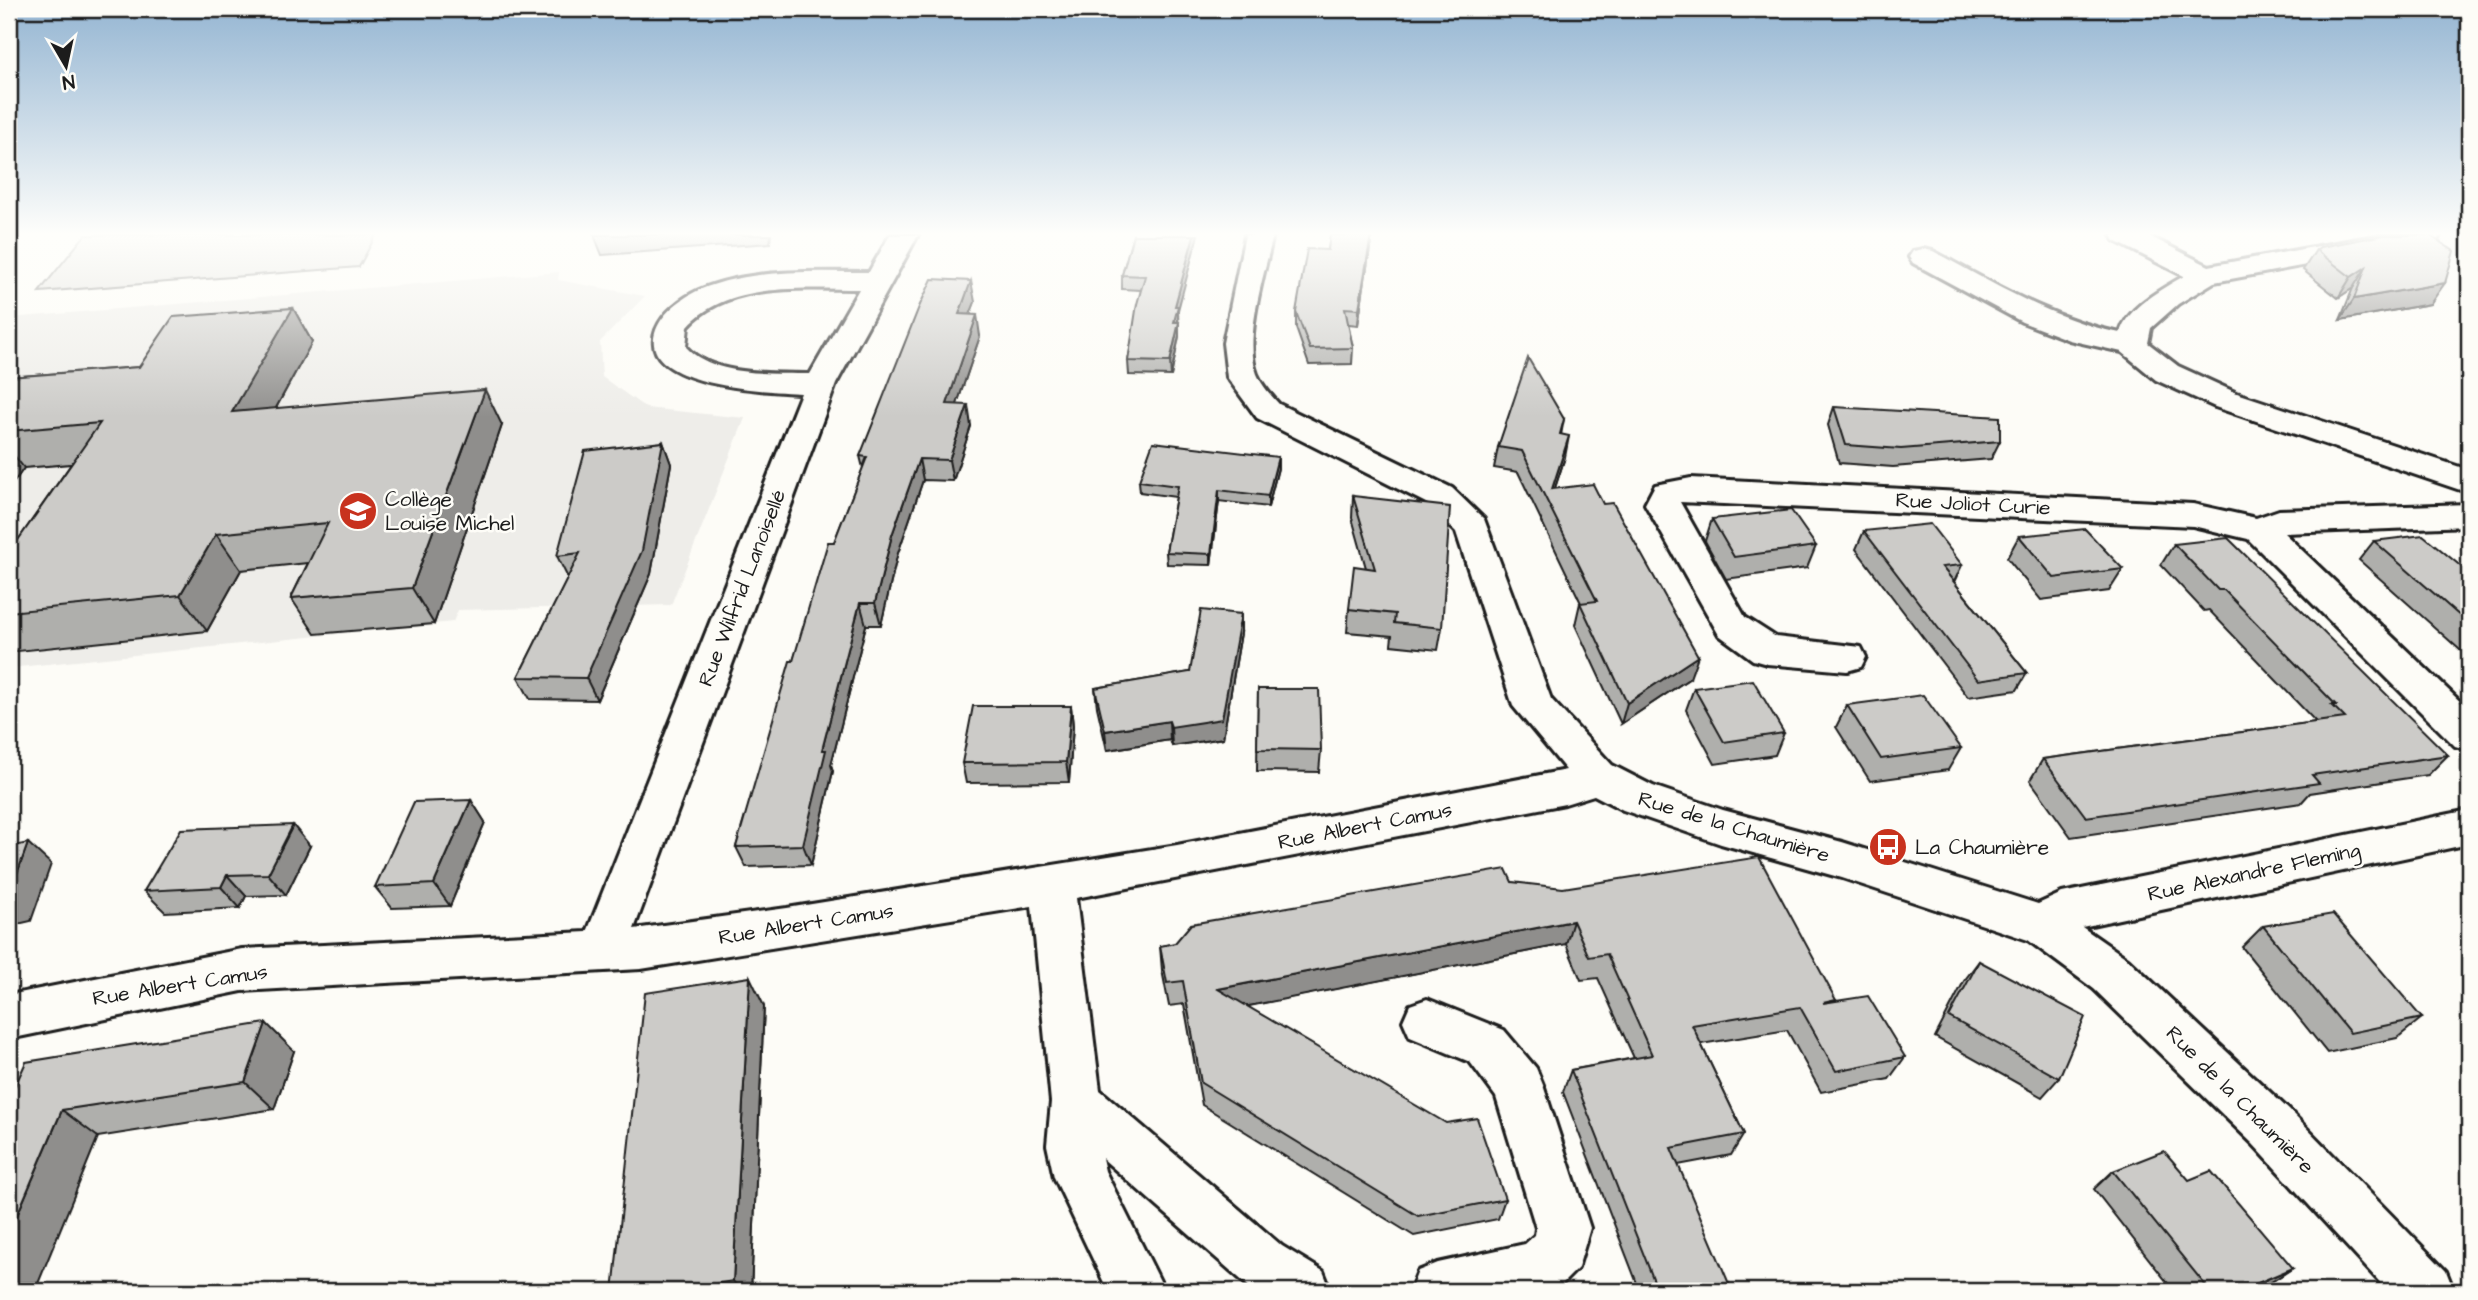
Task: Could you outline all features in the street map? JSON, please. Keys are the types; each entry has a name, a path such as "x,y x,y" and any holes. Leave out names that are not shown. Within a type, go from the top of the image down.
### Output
{"street":[{"path":"712,296 685,312 672,327 668,340 671,351 688,367 720,377 820,384"},
{"name":"Rue Wilfrid Lanoisellé","path":"603,951 820,384 868,296"},
{"name":"Rue de la Chaumière","path":"1246,296 1239,330 1238,368 1249,390 1268,411 1440,496 1472,527 1533,706 1597,777 1638,798 1721,827 1894,876 2043,925 2111,974 2271,1127 2426,1291"},
{"path":"1994,296 2032,316 2080,334 2132,345 2167,373 2226,400 2469,482"},
{"path":"2132,345 2137,325 2172,296"},
{"name":"Rue Joliot Curie","path":"1847,657 1767,650 1732,626 1662,505 1667,494 1691,489 2193,515 2260,530"},
{"path":"2469,516 2278,522 2260,530 2469,735"},
{"name":"Rue Albert Camus","path":"9,1017 242,970 603,951 788,928 1052,885 1565,787 1597,777"},
{"name":"Rue Alexandre Fleming","path":"2043,925 2062,912 2469,827"},
{"path":"1052,885 1076,1102 1073,1145 1080,1177 1137,1291"},
{"path":"1427,1021 1487,1046 1518,1085 1563,1228 1559,1249 1541,1268 1438,1291"},
{"path":"1076,1102 1263,1265 1301,1291"}],"shaded area":[{"name":"Collège Louise Michel","path":"276,296 643,296 600,342 602,377 646,408 745,418 671,605 458,610 453,622 9,668 9,318"}],"building":[{"path":"924,296 966,296 959,314 977,315 947,404 968,405 949,460 919,459 892,535 875,603 860,603 822,750 826,750 803,845 736,847 828,542 834,542 867,457 860,456"},
{"path":"1139,296 1178,296 1174,322 1179,322 1170,362 1128,361"},
{"path":"1299,296 1361,296 1359,309 1345,308 1353,348 1310,349 1296,312"},
{"path":"293,308 232,412 485,390 412,588 291,598 328,523 216,534 180,595 9,612 9,553 100,423 9,431 9,377 139,367 173,317"},
{"path":"1528,358 1564,419 1560,434 1569,436 1552,489 1593,484 1603,504 1613,503 1698,656 1627,703 1580,603 1597,601 1522,451 1498,447"},
{"path":"1834,407 2000,417 2000,441 1901,449 1846,445"},
{"path":"663,442 642,551 586,678 518,677 580,553 557,556 585,451"},
{"path":"1153,442 1278,457 1268,496 1219,490 1211,554 1166,552 1178,486 1139,481"},
{"path":"1353,496 1450,507 1442,628 1394,623 1395,614 1349,609 1354,566 1375,569"},
{"path":"1791,510 1816,546 1734,557 1712,519"},
{"path":"1930,524 1962,565 1942,567 2027,673 1978,680 1864,531"},
{"path":"2085,529 2123,569 2054,578 2019,536"},
{"path":"2423,535 2469,573 2469,624 2374,541"},
{"path":"2228,538 2448,755 2312,775 2319,783 2086,817 2043,759 2345,718 2332,705 2336,705 2224,590 2218,590 2174,544"},
{"path":"1201,610 1241,614 1222,719 1171,727 1169,721 1105,731 1095,688 1190,672"},
{"path":"1753,680 1784,733 1724,742 1694,688"},
{"path":"1258,689 1319,689 1321,750 1257,749"},
{"path":"1923,695 1961,748 1881,759 1847,705"},
{"path":"973,706 1071,706 1066,762 962,763"},
{"path":"471,800 434,884 375,887 414,802"},
{"path":"293,825 268,874 227,875 221,887 144,891 181,829"},
{"path":"28,843 9,896 9,847"},
{"path":"1759,857 1836,1000 1823,1003 1868,996 1905,1057 1836,1071 1800,1007 1692,1025 1744,1134 1671,1148 1730,1286 1706,1291 1658,1291 1571,1070 1652,1055 1607,954 1589,957 1573,921 1218,989 1446,1123 1477,1118 1505,1199 1418,1216 1201,1083 1183,981 1167,983 1160,946 1175,943 1191,924 1506,869 1512,882 1563,888"},
{"path":"2333,914 2422,1018 2350,1033 2263,926"},
{"path":"1979,961 2085,1017 2059,1078 1949,1017"},
{"path":"750,977 733,1281 675,1291 613,1291 645,993"},
{"path":"266,1023 245,1082 62,1110 9,1234 9,1099 26,1062"},
{"path":"2164,1151 2189,1180 2211,1171 2293,1268 2239,1291 2210,1291 2113,1171"}],"place":[{"name":"Collège Louise Michel","path":"358,511"},
{"name":"La Chaumière","path":"1888,847"}]}
